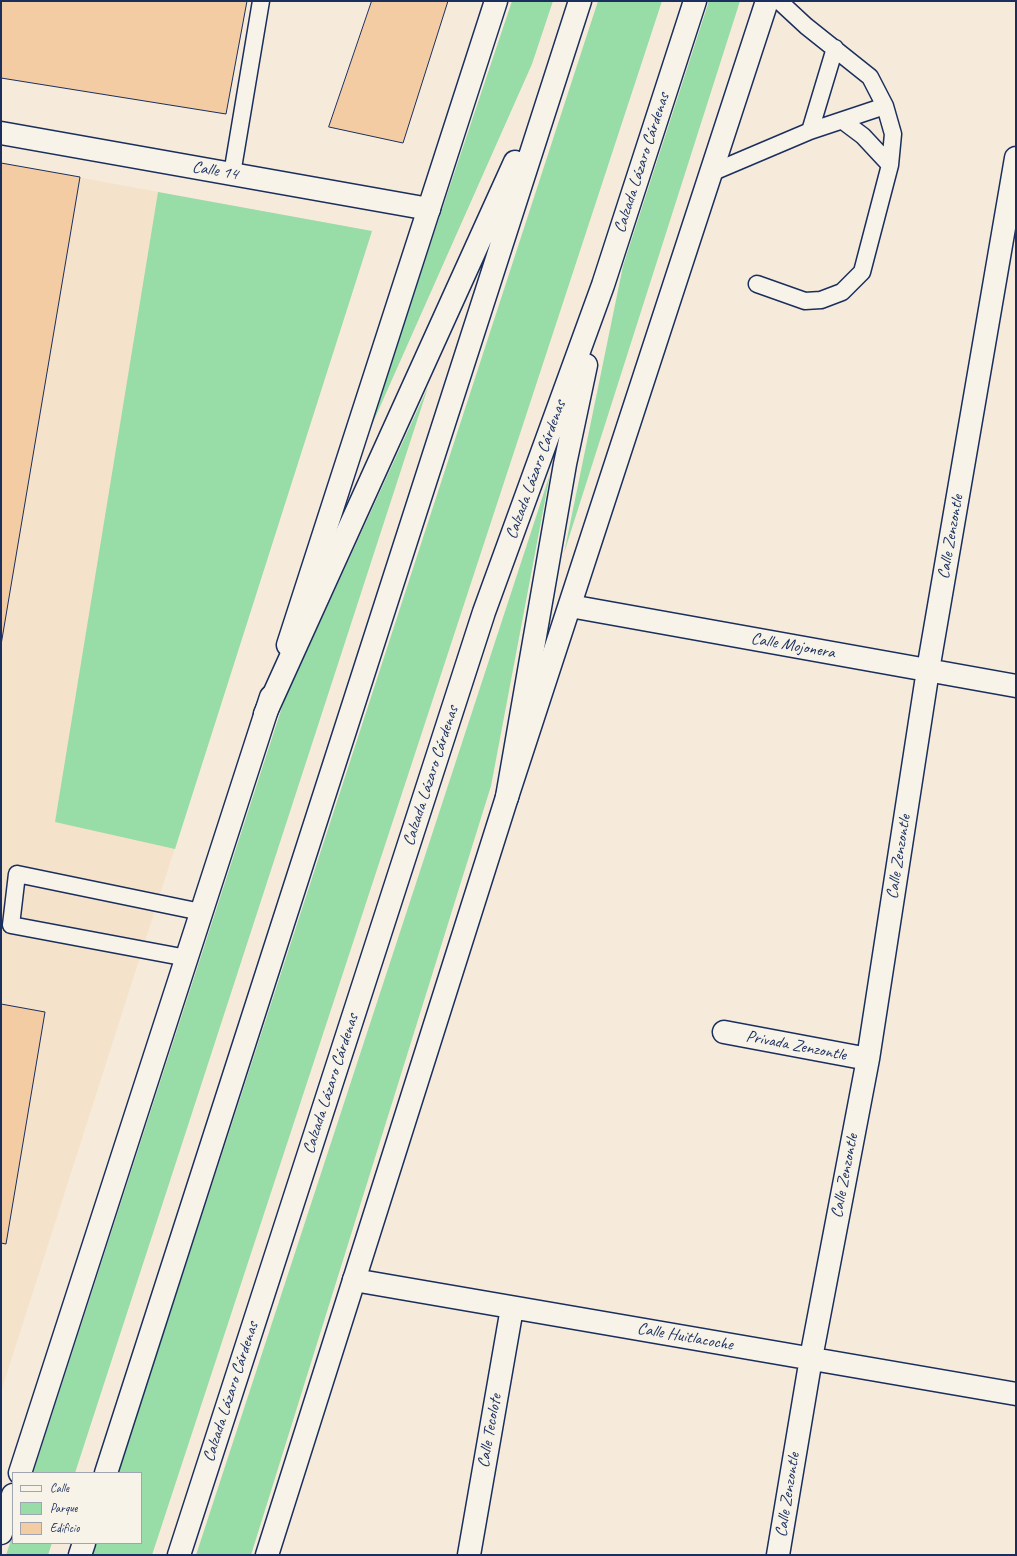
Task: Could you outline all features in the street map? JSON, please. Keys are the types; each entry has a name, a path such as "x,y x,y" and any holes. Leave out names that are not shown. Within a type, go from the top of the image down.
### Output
{"main road":[{"path":"20,1472 496,1"},
{"path":"106,1472 580,1"},
{"name":"Calzada Lázaro Cárdenas","path":"179,1555 484,612 603,285 695,1"},
{"path":"267,1555 507,796 767,1"},
{"path":"265,714 558,67"},
{"name":"Calle 14","path":"1,133 429,209"},
{"name":"Calle Zenzontle","path":"778,1555 811,1358 868,1059 928,670 1016,158"},
{"path":"507,796 565,464 603,285"},
{"name":"Calle Mojonera","path":"570,606 1016,686"},
{"name":"Privada Zenzontle","path":"724,1032 868,1059"},
{"name":"Calle Huitlacoche","path":"354,1280 1016,1394"},
{"name":"Calle Tecolote","path":"469,1555 512,1308"},
{"path":"1,1533 12,1499"},
{"path":"80,1555 84,1544"}],"lane":[{"path":"232,174 261,1"},
{"path":"757,284 805,301 821,300 842,292 862,272 890,165 893,134 885,106 870,77 806,26 779,1"},
{"path":"810,131 834,48"},
{"path":"711,173 810,131 885,106"},
{"path":"843,121 863,136 890,165"},
{"path":"187,958 11,925 17,874 201,912"}],"shaded area":[{"path":"1,163 372,231 1,1392"}],"green space":[{"path":"512,1 553,1 532,64 363,445"},
{"path":"598,1 662,1 152,1555 91,1555 95,1544 142,1544 142,1472 118,1472"},
{"path":"709,1 740,1 564,553 623,266"},
{"path":"158,192 372,231 175,849 55,822"},
{"path":"428,387 75,1472 33,1472 284,701"},
{"path":"550,474 491,786 251,1555 196,1555"},
{"path":"12,1537 12,1544 52,1544 48,1555 6,1555"}],"building":[{"path":"1,1 247,1 226,114 1,78"},
{"path":"372,1 448,1 403,143 329,127"},
{"path":"1,163 80,177 1,645"},
{"path":"1,1004 45,1012 6,1244 1,1243"}]}
